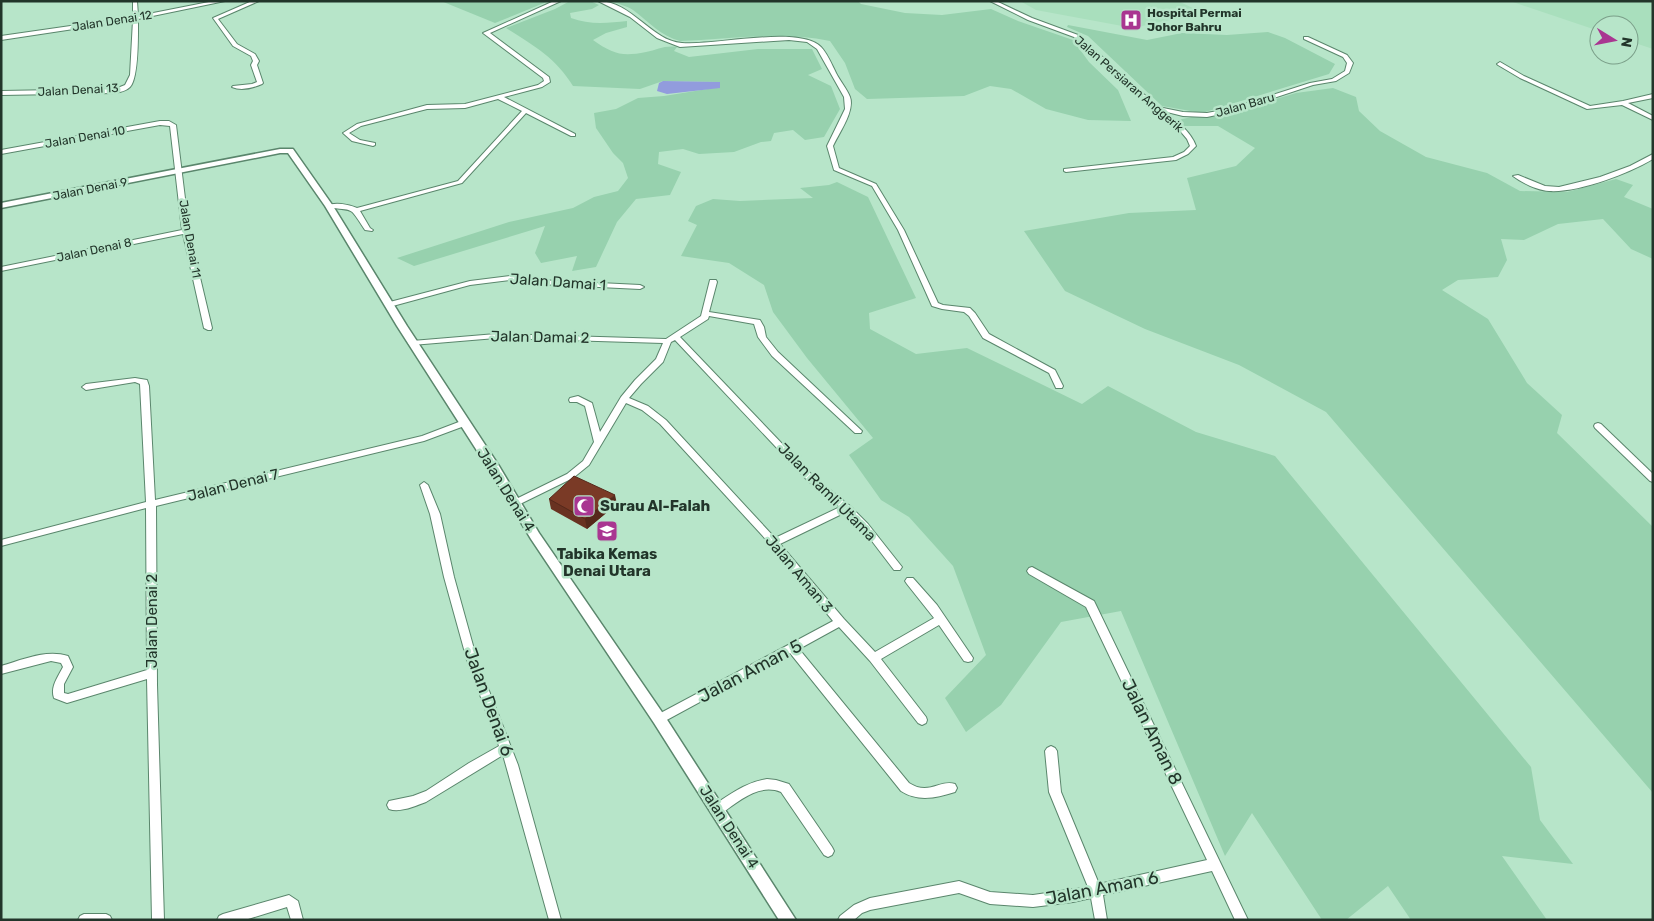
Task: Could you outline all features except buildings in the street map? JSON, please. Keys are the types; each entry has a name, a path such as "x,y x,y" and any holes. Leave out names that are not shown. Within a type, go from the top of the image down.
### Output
{"street":[{"name":"Jalan Denai 13","path":"1,93 115,91 127,88 131,84 133,75 135,1"},
{"name":"Jalan Denai 12","path":"1,38 136,18 223,1"},
{"path":"235,87 253,86 260,83 254,65 256,60 253,55 235,45 215,18 257,1"},
{"path":"549,6 554,1"},
{"path":"373,144 357,142 347,136 346,133 359,125 427,107 465,106 540,86 548,80 486,33 559,1"},
{"path":"600,1 632,16 659,37 680,45 789,38 808,41 819,48 847,97 848,109 830,146 836,169 874,185 900,230 935,304 939,307 968,310 979,330 986,336 1052,372 1059,386"},
{"name":"Jalan Persiaran Anggerik","path":"992,1 1030,19 1076,36 1155,107 1178,125 1190,138 1193,146 1186,153 1174,159 1066,170"},
{"name":"Jalan Baru","path":"1155,107 1183,114 1207,115 1229,111 1312,84 1334,80 1347,72 1350,60 1306,38"},
{"path":"1500,64 1528,80 1588,108 1653,96"},
{"path":"499,97 573,135"},
{"path":"1622,103 1653,118"},
{"path":"356,210 460,182 525,111"},
{"name":"Jalan Denai 10","path":"1,152 168,122"},
{"name":"Jalan Denai 11","path":"168,122 173,125 186,231 208,328"},
{"name":"Jalan Denai 4","path":"180,172 286,150 292,153 329,206 412,343 535,536 659,719 788,920"},
{"path":"1516,176 1544,188 1566,188 1588,183 1642,164 1653,156"},
{"name":"Jalan Denai 9","path":"1,206 180,172"},
{"path":"329,206 349,207 356,210 367,229 370,230"},
{"name":"Jalan Denai 8","path":"1,269 186,231"},
{"name":"Jalan Damai 1","path":"389,305 470,283 510,278 538,282 640,287"},
{"path":"515,503 570,476 586,463 624,399 660,360 672,339 702,321 705,308 711,298 713,282"},
{"path":"705,313 757,322 762,337 775,354 858,431"},
{"name":"Jalan Damai 2","path":"412,343 496,336 672,339"},
{"path":"672,339 733,396"},
{"name":"Jalan Denai 2","path":"86,387 135,380 144,382 151,504 152,673 158,920"},
{"name":"Jalan Ramli Utama","path":"733,396 810,478 847,508 865,526 897,567"},
{"path":"573,400 578,399 589,405 599,443"},
{"name":"Jalan Aman 3","path":"624,399 648,410 671,432 774,544 840,622 874,658 922,720"},
{"name":"Jalan Denai 7","path":"1,543 151,504 424,438 464,423"},
{"path":"1598,426 1653,480"},
{"name":"Jalan Denai 6","path":"424,485 435,514 449,578 472,660 512,765 555,920"},
{"path":"774,544 847,508"},
{"name":"Jalan Aman 8","path":"1032,571 1090,604 1242,920"},
{"path":"910,581 941,619 968,658"},
{"path":"874,658 941,619"},
{"name":"Jalan Aman 5","path":"659,719 840,622"},
{"path":"792,648 912,793 919,794 951,788"},
{"path":"1,670 51,657 64,659 68,667 59,684 58,695 67,699 152,673"},
{"path":"393,805 406,804 427,797 470,767 506,748"},
{"path":"1051,751 1055,792 1096,891 1101,920"},
{"path":"718,809 754,787 775,783 785,788 828,851"},
{"name":"Jalan Aman 6","path":"844,920 858,909 870,904 959,887 990,898 1033,901 1073,896 1216,864"},
{"path":"223,920 289,901 294,905 297,920"},
{"path":"84,920 106,920"}],"shaded area":[{"path":"441,1 549,1 495,23"},
{"path":"570,1 590,1 599,5 592,9 570,13 571,18 592,23 627,21 627,27 606,33 593,40 618,53 630,54 665,47 677,47 674,51 689,57 758,49 812,49 822,69 808,75 831,86 840,109 824,137 805,140 793,130 774,133 771,141 761,142 734,152 699,154 683,149 659,152 658,164 681,172 670,195 636,199 617,222 596,267 572,271 577,256 541,263 535,253 545,226 414,266 397,258 509,222 573,208 594,197 618,191 628,178 623,163 613,153 596,128 594,113 616,109 638,98 720,87 720,82 663,81 640,89 573,86 559,68 535,46 506,28 555,9"},
{"path":"611,1 858,1 861,4 905,13 942,15 991,9 1018,21 1073,40 1089,62 1118,90 1131,121 1088,120 1046,109 1011,89 990,86 964,96 867,99 855,89 845,63 830,41 792,36 774,36 680,41 661,32 631,9"},
{"name":"Hospital Permai Johor Bahru","path":"1020,1 1178,1 1203,13 1133,28 1036,10"},
{"path":"1510,1 1653,1 1653,49 1639,44 1639,15 1589,15 1589,28"},
{"path":"1068,25 1147,40 1182,33 1227,35 1268,32 1285,38 1335,64 1329,74 1202,113 1162,106 1088,36 1067,27"},
{"path":"1333,88 1356,97 1359,111 1380,131 1426,157 1487,173 1520,191 1567,192 1616,179 1633,185 1624,197 1653,209 1653,259 1631,249 1603,219 1558,224 1524,240 1501,239 1507,260 1498,277 1458,280 1442,290 1488,319 1527,383 1562,415 1557,433 1653,527 1653,793 1326,412 1239,365 1145,329 1065,291 1024,231 1129,213 1196,210 1187,178 1236,166 1255,148 1218,126 1182,126 1178,120 1196,116 1215,117 1296,93"},
{"path":"837,182 868,197 916,298 869,313 870,329 916,354 967,348 1082,404 1108,386 1196,432 1275,456 1531,767 1540,820 1573,864 1502,856 1547,920 1411,920 1388,886 1346,920 1322,920 1252,813 1225,856 1121,611 1061,622 1001,705 966,732 945,698 986,655 953,566 909,517 881,500 849,455 873,438 807,358 773,312 764,285 729,263 681,256 697,225 688,221 696,206 713,199 740,201 813,198 800,188 829,185"}],"water":[{"path":"663,81 720,82 720,88 667,94 657,91 659,83"}],"place":[{"name":"Hospital Permai Johor Bahru","path":"1131,20"},
{"name":"Surau Al-Falah","path":"584,506"},
{"name":"Tabika Kemas Denai Utara","path":"607,531"}]}
